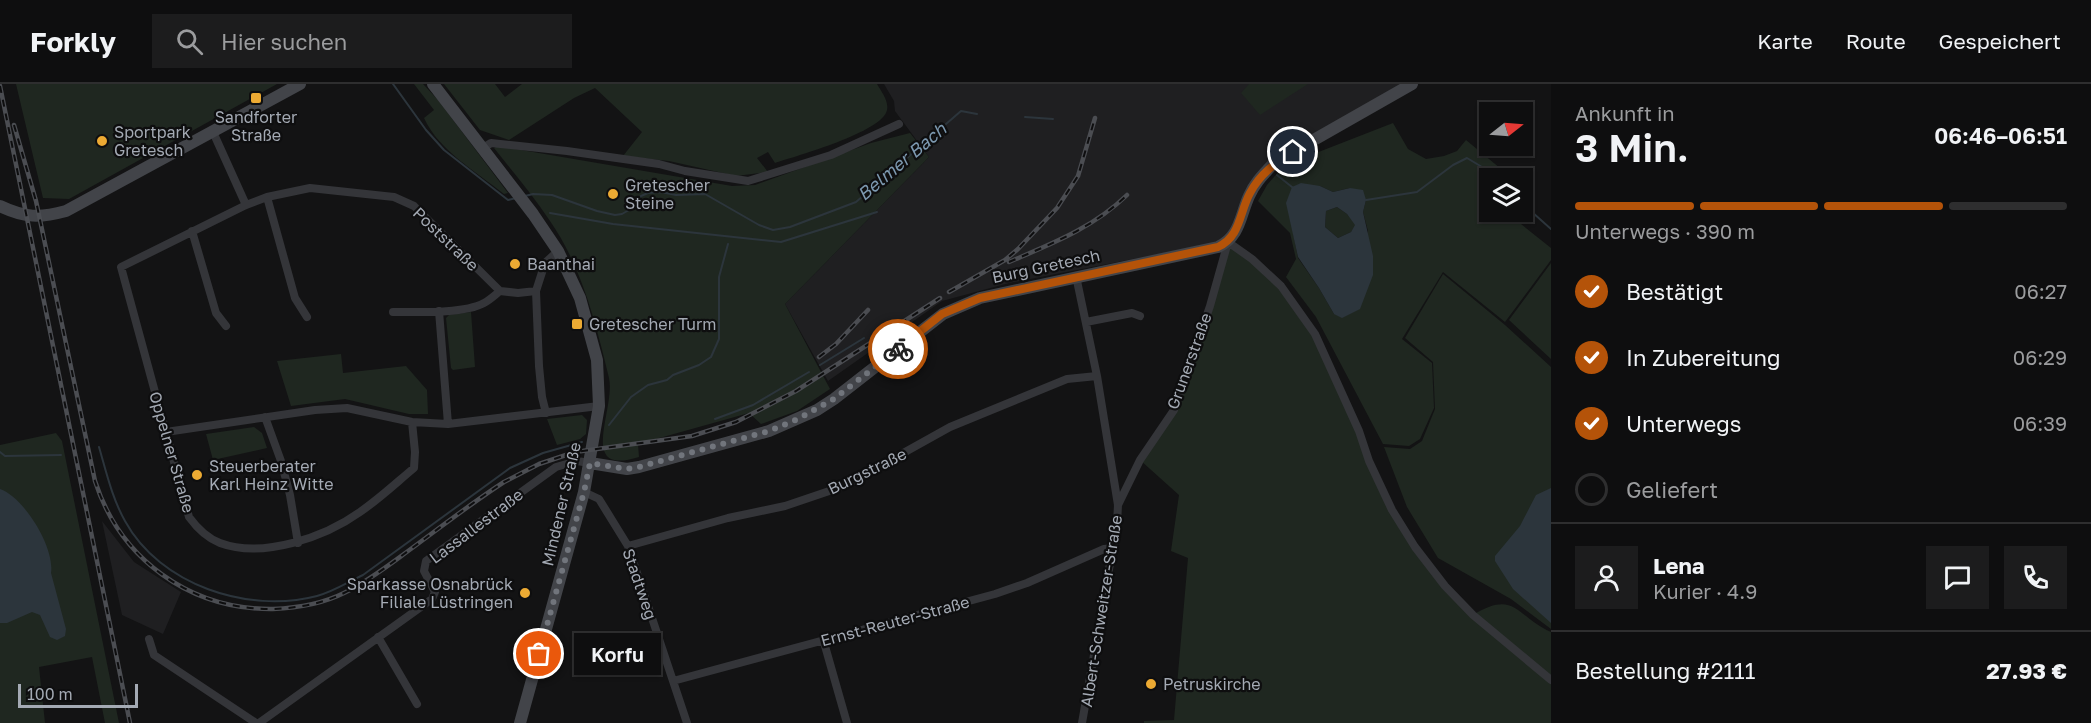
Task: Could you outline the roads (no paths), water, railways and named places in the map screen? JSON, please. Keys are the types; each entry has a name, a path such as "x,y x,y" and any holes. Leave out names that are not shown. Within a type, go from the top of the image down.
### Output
{"street":[{"path":"0,206 18,214 33,217 66,211 300,84"},
{"name":"Mindener Straße","path":"433,84 558,250 574,282 588,323 597,360 599,406 584,492 520,723"},
{"path":"1412,84 1275,162 1260,177 1249,195 1236,232 1228,242 1252,259 1281,286 1311,328 1359,431 1369,461 1392,510 1415,547 1445,586 1473,615 1551,680"},
{"path":"483,148 491,143 567,151 659,164 685,171 748,181 831,155 899,124"},
{"path":"213,132 246,205"},
{"name":"Poststraße","path":"121,267 246,205 267,197 310,188 394,197 414,206 500,291"},
{"path":"267,197 295,298 307,317"},
{"path":"192,231 216,313 226,326"},
{"name":"Burg Gretesch","path":"590,463 627,469 639,467 769,431 798,419 834,399 942,314 952,309 980,298 1218,247 1228,242"},
{"name":"Grunerstraße","path":"1118,505 1140,460 1174,410 1210,306 1228,242"},
{"path":"546,413 539,366 536,291 545,263 558,250"},
{"name":"Oppelner Straße","path":"121,267 189,517 199,531 220,543 248,548 267,548 298,543 358,514 414,468 412,422"},
{"name":"Albert-Schweitzer-Straße","path":"1076,276 1097,376 1118,505 1113,548 1082,723"},
{"path":"393,312 439,311 472,307 484,303 500,291 536,291"},
{"path":"439,311 448,424"},
{"path":"1086,322 1132,313 1140,316"},
{"name":"Burgstraße","path":"628,546 728,518 784,506 844,486 950,427 1067,379 1097,376"},
{"path":"166,432 347,408 412,422 448,424 599,406"},
{"path":"266,417 290,495 298,543"},
{"name":"Lassallestraße","path":"257,723 432,599 435,592 424,571 426,561 556,467 577,461 590,463"},
{"name":"Stadtweg","path":"584,492 599,499 628,546 687,723"},
{"name":"Ernst-Reuter-Straße","path":"673,681 995,594 1028,583 1104,549 1113,548"},
{"path":"378,637 417,704"},
{"path":"149,639 154,656 257,723"},
{"path":"823,639 847,723"}],"waterway":[{"name":"Belmer Bach","path":"393,84 426,130 444,150 508,200 516,198"},
{"name":"Belmer Bach","path":"525,196 552,195 615,215 629,210 641,196 648,193 705,194 759,225 773,230 790,227 856,202 961,111 977,114"},
{"name":"Belmer Bach","path":"1025,117 1053,119"},
{"name":"Belmer Bach","path":"1366,200 1417,192 1453,165 1467,158 1483,168"},
{"name":"Belmer Bach","path":"1277,175 1292,187"},
{"path":"550,213 613,224 781,242 877,212"},
{"name":"Belmer Bach","path":"1533,213 1551,229"},
{"path":"609,425 631,397 648,385 667,380 711,357 719,339 719,277 728,244"},
{"path":"820,365 864,338"},
{"path":"715,419 753,405 809,372"},
{"path":"99,447 120,512 140,543 160,562 183,578 208,589 235,597 263,601 290,601 329,592 363,575 510,468 543,453 582,442"},
{"path":"0,452 5,456 61,455"}],"railway":[{"path":"0,86 130,723"},
{"path":"949,292 1005,260 1057,208 1078,176 1095,118"},
{"path":"14,125 36,201 95,481 106,509 140,556 162,575 187,590 243,607 273,609 300,606 318,603 344,593 382,570 504,482 539,464 575,452 692,436 736,422 796,391 940,298"},
{"path":"1009,262 1086,226 1127,195"},
{"path":"819,357 836,344 868,310"}],"place":[{"name":"Sandforter Straße","path":"256,98"},
{"name":"Sportpark Gretesch","path":"102,141"},
{"name":"Gretescher Steine","path":"613,194"},
{"name":"Baanthai","path":"515,264"},
{"name":"Gretescher Turm","path":"577,324"},
{"name":"Steuerberater Karl Heinz Witte","path":"197,475"},
{"name":"Sparkasse Osnabrück Filiale Lüstringen","path":"525,593"},
{"name":"Korfu","path":"539,654"},
{"name":"Petruskirche","path":"1151,684"}]}
